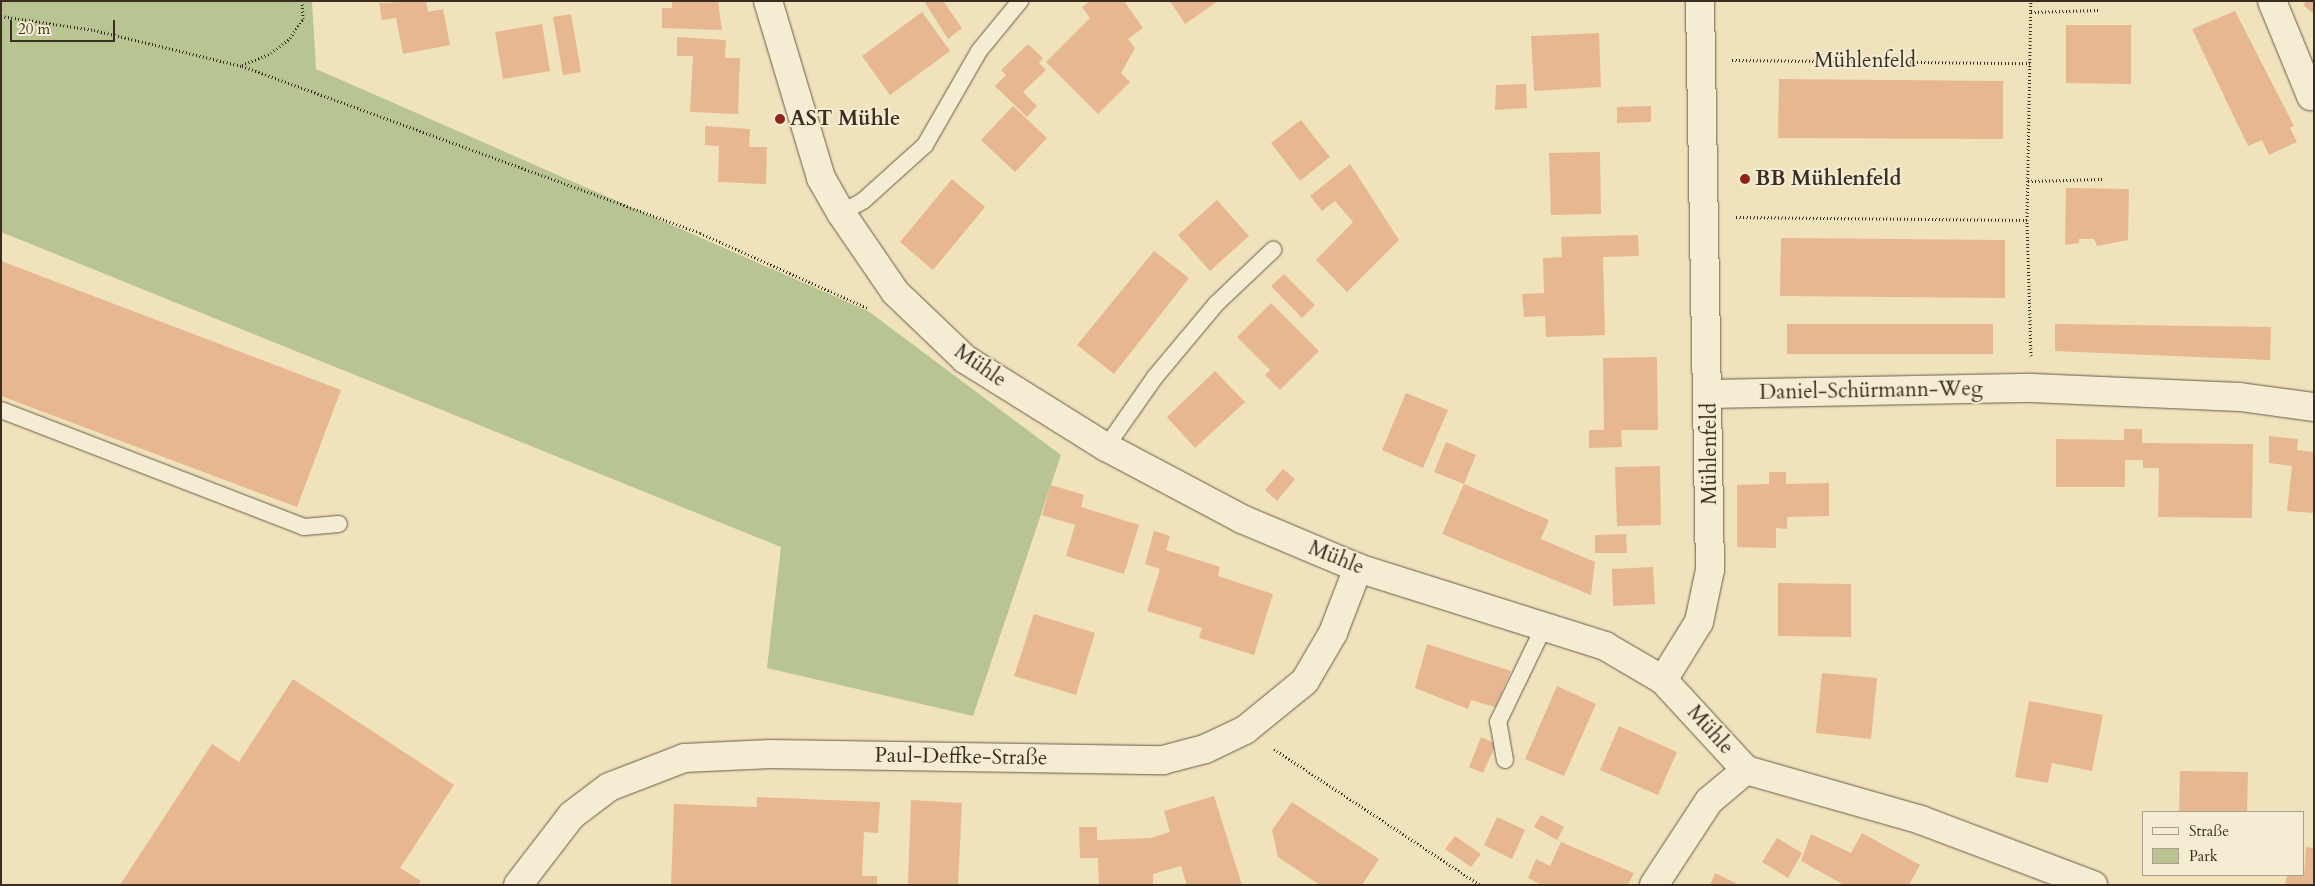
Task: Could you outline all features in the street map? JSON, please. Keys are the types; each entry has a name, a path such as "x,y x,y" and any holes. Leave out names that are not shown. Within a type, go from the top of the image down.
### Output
{"street":[{"name":"Mühle","path":"768,1 821,178 841,213 895,292 965,359 1106,447 1242,518 1358,568 1605,646 1663,680 1746,770 1920,820 2093,885"},
{"name":"Mühlenfeld","path":"1663,680 1699,622 1710,570 1709,394 1699,60 1700,1"},
{"path":"2272,1 2311,96"},
{"name":"Daniel-Schürmann-Weg","path":"1709,394 2032,388 2240,398 2314,407"},
{"name":"Paul-Deffke-Straße","path":"518,885 572,815 609,787 684,758 771,754 1163,760 1205,749 1245,730 1305,681 1334,633 1358,568"},
{"path":"1654,885 1708,801 1746,770"}],"lane":[{"path":"841,213 864,200 924,145 979,51 1020,1"},
{"path":"1106,447 1155,377 1216,304 1273,250"},
{"path":"1,410 304,527 339,524"},
{"path":"1505,760 1498,722 1544,627"}],"path":[{"path":"242,66 271,53 290,38 303,19 302,1"},
{"path":"2031,1 2028,220 2032,388"},
{"path":"2031,12 2099,10"},
{"path":"1,16 94,30 242,66 700,233 778,264 865,309 895,292"},
{"name":"Mühlenfeld","path":"1699,60 2031,63"},
{"path":"2028,181 2103,179"},
{"path":"1705,217 2028,220"},
{"path":"1245,730 1480,885"}],"green space":[{"path":"1,1 312,1 316,69 868,311 1061,455 973,716 767,668 781,547 1,232"}],"building":[{"path":"426,1 428,12 443,9 450,45 403,54 396,18 382,20 379,3"},
{"path":"672,1 718,1 722,30 662,28 662,8 672,8"},
{"path":"924,1 943,1 962,28 948,39"},
{"path":"1090,1 1124,1 1143,28 1128,39 1135,48 1121,73 1130,82 1098,114 1046,62 1090,18 1082,7"},
{"path":"1170,1 1218,1 1185,24"},
{"path":"2306,1 2314,1 2314,14 2303,5"},
{"path":"2235,11 2294,126 2290,128 2297,142 2269,155 2262,140 2248,146 2192,29"},
{"path":"922,12 950,51 890,95 862,56"},
{"path":"571,14 581,72 563,75 553,17"},
{"path":"542,24 550,71 503,79 495,32"},
{"path":"2066,25 2131,25 2131,84 2066,83"},
{"path":"1599,33 1601,87 1534,91 1531,36"},
{"path":"677,37 726,40 725,58 740,58 738,114 690,112 693,56 677,56"},
{"path":"1028,44 1043,58 1039,63 1046,70 1023,92 1037,106 1027,117 995,86 1006,75 1001,70"},
{"path":"1779,79 2003,81 2003,139 1778,138"},
{"path":"1526,84 1527,108 1495,110 1496,85"},
{"path":"1013,106 1047,138 1015,172 981,140"},
{"path":"1651,106 1651,122 1617,123 1617,107"},
{"path":"1301,120 1330,157 1300,181 1271,143"},
{"path":"705,126 750,129 749,147 767,147 766,184 718,182 719,146 705,145"},
{"path":"1600,152 1601,214 1551,215 1549,153"},
{"path":"1350,164 1399,240 1347,292 1316,260 1353,222 1335,201 1322,211 1310,196"},
{"path":"952,179 985,207 933,270 900,242"},
{"path":"2066,188 2129,189 2128,240 2097,246 2094,239 2079,239 2079,243 2065,245"},
{"path":"1217,200 1249,236 1210,271 1178,235"},
{"path":"1638,235 1639,256 1603,257 1605,335 1546,337 1545,316 1524,317 1522,294 1544,293 1543,258 1562,257 1561,237"},
{"path":"1781,238 2005,240 2005,298 1780,296"},
{"path":"1154,251 1189,278 1114,374 1077,345"},
{"path":"1,261 341,390 297,507 1,396"},
{"path":"1284,274 1315,305 1302,318 1271,286"},
{"path":"1271,303 1319,351 1280,390 1265,375 1270,370 1237,337"},
{"path":"1787,324 1993,324 1993,354 1787,354"},
{"path":"2055,324 2271,327 2270,360 2055,351"},
{"path":"1657,357 1658,430 1621,430 1622,447 1589,448 1589,430 1604,430 1603,358"},
{"path":"1215,371 1245,402 1195,448 1167,417"},
{"path":"1406,393 1448,410 1423,468 1382,450"},
{"path":"2124,429 2142,429 2142,443 2253,444 2252,518 2158,517 2159,468 2143,468 2143,460 2125,460 2125,487 2056,487 2056,439 2124,440"},
{"path":"2269,436 2298,439 2297,450 2314,452 2314,513 2287,511 2292,466 2269,463"},
{"path":"1446,442 1476,455 1464,484 1434,472"},
{"path":"1660,466 1661,525 1617,526 1615,467"},
{"path":"1283,469 1295,479 1277,501 1265,490"},
{"path":"1769,472 1786,472 1786,484 1829,483 1829,516 1787,517 1787,529 1776,528 1776,548 1737,547 1737,485 1769,484"},
{"path":"1464,484 1549,520 1541,539 1595,562 1591,595 1442,534"},
{"path":"1051,485 1084,495 1081,507 1139,525 1124,574 1066,556 1075,525 1042,515"},
{"path":"1154,531 1170,536 1166,550 1220,567 1218,576 1273,594 1254,655 1199,638 1202,628 1147,611 1160,569 1145,564"},
{"path":"1626,534 1627,553 1595,553 1595,535"},
{"path":"1653,567 1655,604 1613,606 1612,569"},
{"path":"1778,583 1851,584 1851,637 1778,636"},
{"path":"1034,614 1095,633 1076,695 1014,676"},
{"path":"1427,644 1511,671 1495,707 1471,700 1468,709 1415,688"},
{"path":"1822,673 1877,678 1871,739 1816,733"},
{"path":"293,679 454,785 400,868 421,881 418,885 120,885 212,744 239,762"},
{"path":"1557,686 1596,704 1564,776 1525,759"},
{"path":"2029,701 2103,715 2092,771 2052,763 2048,783 2015,777"},
{"path":"1619,726 1677,752 1658,795 1600,770"},
{"path":"1481,737 1496,744 1483,773 1469,767"},
{"path":"2180,771 2248,772 2247,811 2179,811"},
{"path":"1214,796 1242,885 1187,885 1181,866 1153,874 1153,885 1099,885 1098,858 1080,858 1079,827 1097,827 1097,840 1151,838 1170,832 1164,811"},
{"path":"757,797 880,802 878,833 864,832 862,876 877,876 877,885 671,885 674,804 757,807"},
{"path":"911,800 962,803 958,885 908,885"},
{"path":"1292,802 1379,859 1362,885 1320,885 1278,857 1272,830"},
{"path":"1541,815 1564,827 1557,840 1534,827"},
{"path":"1497,817 1525,830 1512,859 1484,845"},
{"path":"1862,833 1920,865 1909,885 1844,885 1801,861 1811,834 1851,853"},
{"path":"1455,836 1481,854 1471,867 1445,849"},
{"path":"1777,838 1802,853 1788,878 1762,862"},
{"path":"1561,842 1634,873 1628,885 1542,885 1528,878 1536,859 1550,866"},
{"path":"2306,847 2314,848 2314,885 2285,885 2287,876 2305,876"},
{"path":"1715,873 1740,885 1710,885"}],"place":[{"name":"AST Mühle","path":"780,119"},
{"name":"BB Mühlenfeld","path":"1745,179"}]}
